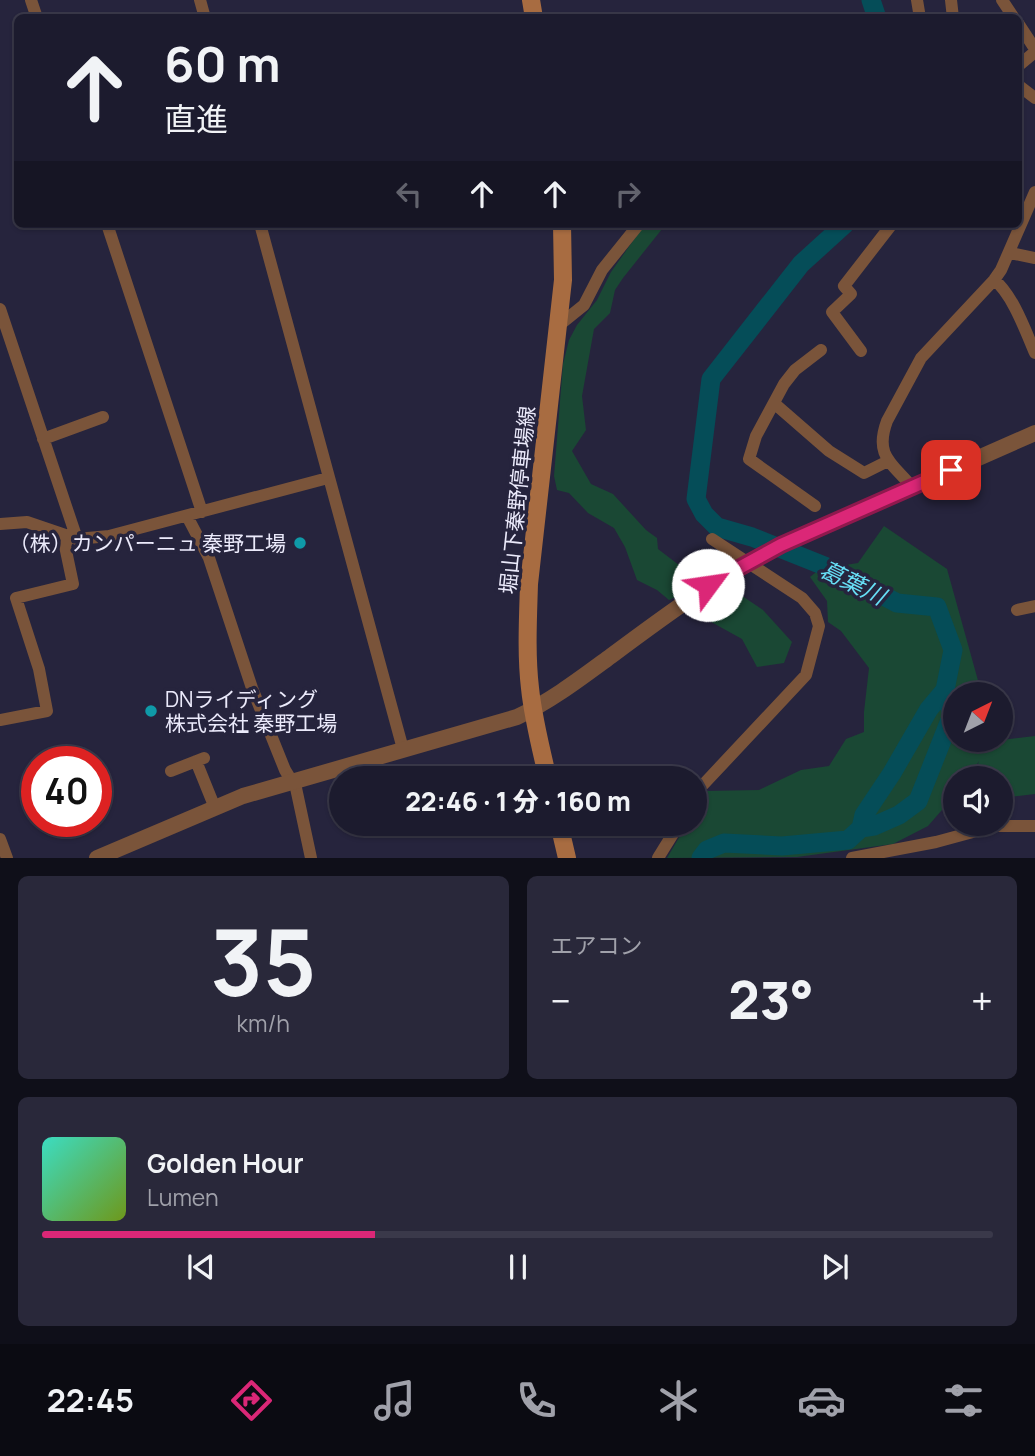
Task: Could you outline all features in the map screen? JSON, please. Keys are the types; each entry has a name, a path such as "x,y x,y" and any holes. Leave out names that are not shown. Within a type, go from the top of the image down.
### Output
{"main road":[{"name":"堀山下秦野停車場線","path":"545,766 530,687 527,623 563,280 562,228"},
{"path":"562,836 567,858"}],"street":[{"path":"1022,30 1035,51"},
{"path":"1022,213 1035,191"},
{"path":"108,228 202,512"},
{"path":"261,228 403,748"},
{"path":"558,326 584,304 602,270 636,228"},
{"path":"861,351 832,312 851,294 844,286 889,228"},
{"path":"912,487 888,461 882,445 883,431 921,358 994,280 1010,253 1017,228"},
{"path":"1010,253 1035,258"},
{"path":"994,280 1000,284 1017,314 1035,353"},
{"path":"0,309 73,538"},
{"path":"815,506 749,459 756,436 784,384 795,370 821,350"},
{"path":"775,404 829,451 864,473 888,461"},
{"path":"43,439 103,417"},
{"path":"97,858 215,808 290,781 517,717 534,709 708,585 752,560 1035,433"},
{"path":"0,524 27,522 73,538 109,536 328,478"},
{"path":"187,516 209,558 252,688 296,790 312,858"},
{"path":"0,720 47,711 39,668 16,598 73,584 65,546 73,538"},
{"path":"707,782 806,675 819,626 816,612 802,598 712,539"},
{"path":"1017,610 1035,606"},
{"path":"171,771 200,760 215,808"},
{"path":"852,858 936,842 995,825 1035,826"},
{"path":"658,858 672,836"},
{"path":"0,839 7,858"}],"green space":[{"path":"642,228 663,228 623,278 615,290 610,313 594,329 582,396 586,430 572,451 591,484 613,494 646,530 657,538 658,549 692,575 696,583 669,600 657,590 637,580 625,547 614,528 588,513 569,493 557,490 554,476 563,364 569,340 597,300 611,272"},
{"path":"884,526 947,569 978,682 943,682 943,752 1013,752 1013,739 1035,736 1035,794 1013,797 1013,766 977,766 979,761 976,766 943,766 943,809 928,826 893,844 797,857 667,858 680,836 707,836 707,791 759,790 801,770 829,766 846,739 864,732 869,668 841,631 828,622 827,601 810,577 820,569 858,563"},
{"path":"732,589 763,610 792,642 784,663 757,667 742,639 695,613 695,606 704,599"}],"waterway":[{"name":"葛葉川","path":"871,0 876,14"},
{"name":"葛葉川","path":"701,858 707,850 724,843 782,846 848,840 861,828 864,815 929,709 945,690 953,650 937,607 897,603 837,571 752,537 717,527 704,514 696,499 711,379 801,264 841,228"},
{"path":"861,828 874,826 899,815 918,801 943,738"}],"place":[{"name":"（株）カンパーニュ 秦野工場","path":"300,543"},
{"name":"DNライディング 株式会社 秦野工場","path":"151,711"}],"route":[{"path":"708,585 781,545 951,470"}]}
